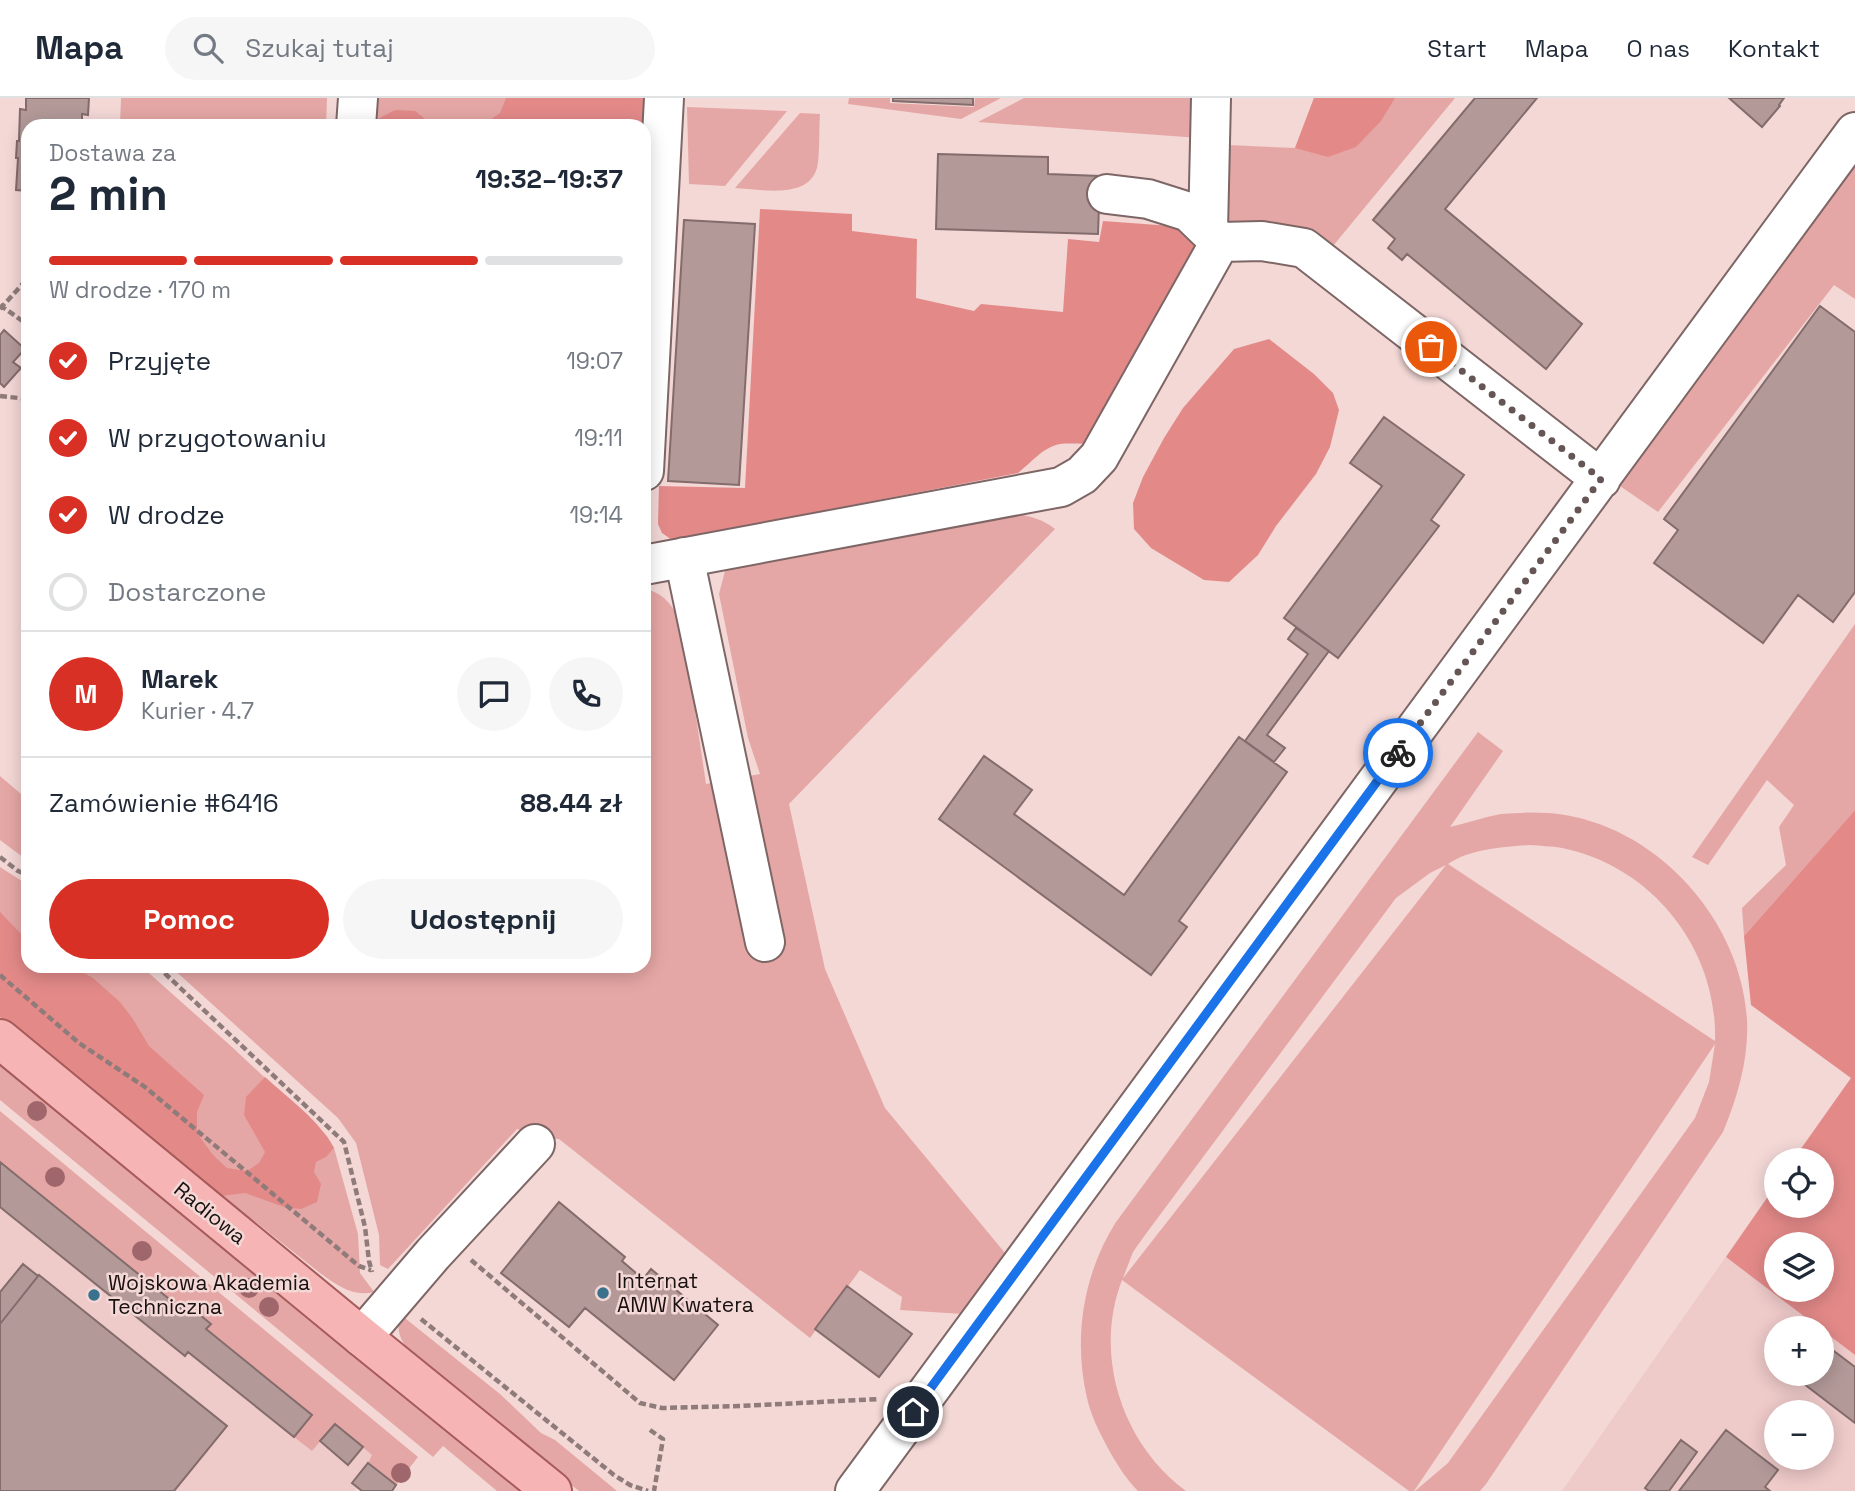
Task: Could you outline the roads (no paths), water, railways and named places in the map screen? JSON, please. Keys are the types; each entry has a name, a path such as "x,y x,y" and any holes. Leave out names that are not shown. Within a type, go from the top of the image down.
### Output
{"main road":[{"name":"Radiowa","path":"0,1039 552,1491"}],"lane":[{"path":"356,119 358,98"},
{"path":"651,340 664,98"},
{"path":"651,564 1061,487 1082,475 1099,457 1214,236 1211,98"},
{"path":"855,1491 1855,132"},
{"path":"1107,194 1148,199 1189,212 1214,236 1304,248 1601,479"},
{"path":"684,557 765,943"},
{"path":"362,1337 447,1239 535,1144"}],"place":[{"name":"Internat AMW Kwatera","path":"603,1293"},
{"name":"Wojskowa Akademia Techniczna","path":"94,1295"}]}
